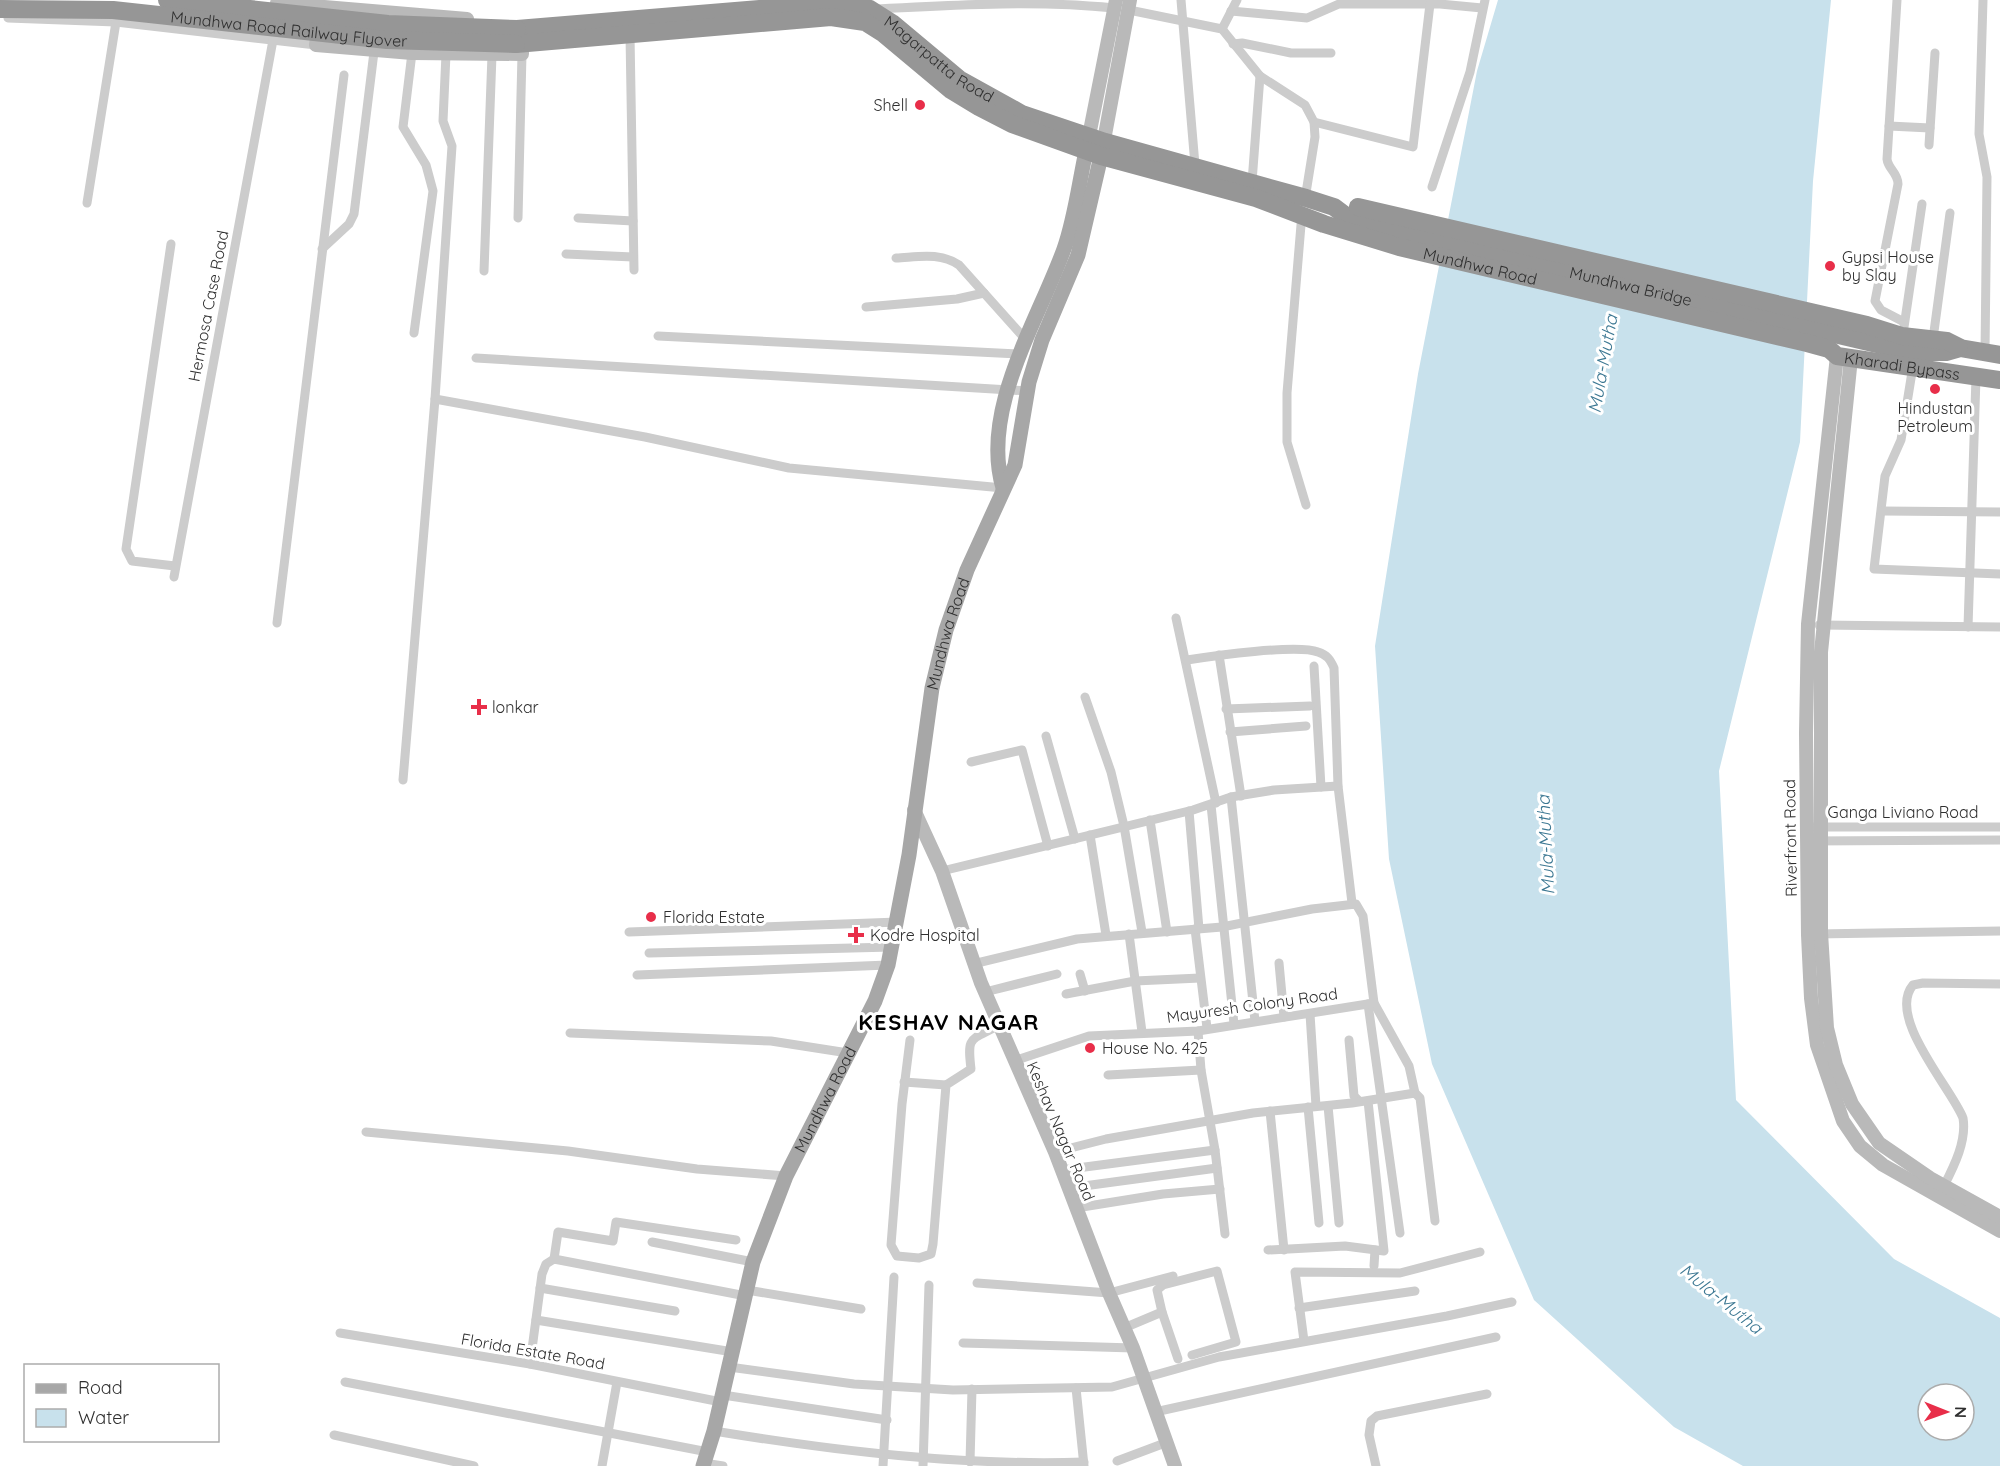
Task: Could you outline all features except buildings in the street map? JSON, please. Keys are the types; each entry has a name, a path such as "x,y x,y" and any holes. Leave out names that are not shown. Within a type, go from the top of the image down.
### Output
{"highway":[{"name":"Mundhwa Road Railway Flyover","path":"167,0 525,41"},
{"name":"Magarpatta Road","path":"525,41 832,3 870,9 892,23 959,79 985,95 1095,146 1194,165 1252,182 1304,206 1324,224 1401,239"},
{"name":"Mundhwa Road Railway Flyover","path":"0,9 113,10 387,40 525,41"},
{"name":"Magarpatta Road","path":"525,41 630,35 831,17 865,22 884,34 951,90 1012,124 1095,146 1256,198 1304,206"},
{"name":"Mundhwa Road","path":"1304,206 1334,207 1346,216 1401,239 1806,348 1827,358 1844,357"},
{"name":"Mundhwa Bridge","path":"1401,239 1863,332"},
{"path":"1863,332 1903,329 1947,341 1960,348"},
{"name":"Kharadi Bypass","path":"1863,332 1911,352 1946,352 1960,348 1992,354"},
{"name":"Kharadi Bypass","path":"1844,357 2000,380"}],"main road":[{"name":"Mundhwa Road","path":"1003,488 997,467 1007,390 1065,246 1095,146"},
{"name":"Mundhwa Road","path":"705,1460 722,1399 753,1262 786,1176 875,1001 888,965 898,922 925,734 946,630 967,570 1015,465 1028,391 1042,340 1078,255 1095,146"}],"street":[{"path":"245,0 519,21 525,41 518,218"},
{"path":"1181,0 1194,165"},
{"path":"1221,29 1237,0"},
{"path":"1897,0 1887,164 1897,176 1898,184 1875,301 1881,310 1903,329"},
{"path":"1983,0 1979,134 1987,177 1992,354"},
{"path":"870,9 1019,2 1122,5 1221,29 1260,76 1305,105 1314,122 1287,393 1287,442 1306,506"},
{"path":"1231,11 1307,18 1339,4 1484,4 1470,72 1431,187"},
{"path":"1314,122 1413,147 1430,4"},
{"name":"Mundhwa Road","path":"1095,146 1122,5"},
{"path":"316,45 320,7"},
{"path":"0,18 116,22 374,52 492,55 525,41"},
{"path":"87,203 116,22"},
{"path":"630,35 634,270"},
{"name":"Hermosa Case Road","path":"171,244 126,549 132,561 174,572 273,40"},
{"path":"1233,44 1242,43 1291,53 1331,54"},
{"path":"322,249 350,224 354,214 374,52"},
{"path":"412,53 404,127 426,165 433,190 414,333"},
{"path":"1929,145 1935,53"},
{"path":"403,780 435,399 452,146 443,121 446,54"},
{"path":"484,271 492,55"},
{"path":"277,623 344,75"},
{"path":"1252,182 1260,76"},
{"path":"1889,126 1930,128"},
{"path":"1903,329 1922,204"},
{"path":"1933,339 1950,213"},
{"path":"578,218 633,221"},
{"path":"566,254 633,257"},
{"path":"896,258 932,256 950,259 984,293 1023,348"},
{"path":"866,308 957,299 984,293"},
{"path":"658,336 1023,348"},
{"name":"Riverfront Road","path":"1844,357 1808,624 1815,934 1827,1028 1836,1065 1852,1104 1879,1143 1941,1192 2000,1231"},
{"name":"Riverfront Road","path":"1814,834 1823,625 1844,357"},
{"path":"476,358 1028,391"},
{"path":"1913,366 1901,440 1885,476 1874,569 2000,574"},
{"path":"1968,627 1976,377"},
{"path":"435,399 645,437 789,468 1003,488"},
{"path":"1882,511 2000,512"},
{"path":"1176,618 1187,660 1214,804 1222,927 1234,1024"},
{"path":"1808,624 2000,627"},
{"path":"1187,660 1219,655 1307,649 1327,656 1334,668 1338,786 1352,903"},
{"path":"1219,655 1230,732 1255,1021"},
{"path":"1314,666 1321,787"},
{"path":"1085,697 1111,772 1124,826 1142,933"},
{"path":"1226,709 1310,706"},
{"path":"1230,732 1306,726"},
{"path":"1046,736 1075,839"},
{"path":"971,762 1022,750 1048,846"},
{"path":"942,871 1189,811 1236,797 1274,790 1338,786"},
{"name":"Keshav Nagar Road","path":"914,810 942,871 984,992 1055,1152 1108,1293 1133,1348 1175,1466"},
{"path":"1189,811 1203,1030 1201,1070 1226,1234"},
{"path":"1150,820 1167,932"},
{"name":"Ganga Liviano Road","path":"1814,834 2000,827"},
{"name":"Ganga Liviano Road","path":"1814,834 2000,840"},
{"path":"1089,835 1106,935"},
{"path":"973,964 1077,939 1222,927 1352,903 1361,908 1391,1175 1400,1233"},
{"path":"629,932 898,922"},
{"path":"1815,934 2000,931"},
{"path":"1130,934 1142,1032"},
{"path":"649,953 892,947"},
{"path":"1279,963 1284,1017"},
{"path":"637,975 888,965"},
{"path":"984,992 1057,974"},
{"path":"1080,974 1085,991"},
{"path":"1066,994 1135,981 1200,978"},
{"path":"1941,1192 1963,1137 1963,1118 1915,1036 1908,994 1913,985 1923,982 2000,984"},
{"path":"1371,1003 1409,1066 1415,1093 1420,1098 1435,1221"},
{"name":"Mayuresh Colony Road","path":"1014,1061 1089,1035 1203,1030 1371,1003"},
{"path":"1310,1014 1312,1107 1319,1223"},
{"path":"904,1082 946,1085 971,1069 968,1048 972,1040 999,1025"},
{"path":"570,1033 771,1041 848,1053"},
{"path":"910,1040 904,1082 891,1245 897,1256 919,1258 931,1254 946,1085"},
{"path":"1349,1040 1354,1096 1363,1101"},
{"path":"1108,1075 1201,1070"},
{"path":"1055,1152 1106,1139 1270,1111 1328,1106 1415,1093"},
{"path":"1268,1250 1345,1246 1384,1251 1363,1101"},
{"path":"1328,1106 1339,1223"},
{"path":"1270,1111 1284,1250"},
{"path":"366,1132 568,1151 697,1168 786,1176"},
{"path":"1062,1170 1215,1150"},
{"path":"1069,1188 1217,1168"},
{"path":"1375,1176 1391,1175"},
{"path":"1076,1208 1163,1194 1220,1189"},
{"name":"Riverfront Road","path":"1941,1192 2000,1217"},
{"path":"554,1259 558,1233 613,1241 616,1222 736,1240"},
{"path":"652,1242 753,1262"},
{"path":"1374,1266 1375,1250"},
{"path":"1304,1341 1294,1276 1300,1270 1400,1273 1480,1252"},
{"path":"530,1364 540,1288 546,1264 554,1259 746,1293 861,1309"},
{"path":"1179,1359 1157,1295 1158,1290 1163,1285 1217,1271 1237,1338 1236,1342 1192,1355"},
{"path":"977,1283 1108,1293 1173,1276"},
{"path":"883,1466 894,1277"},
{"path":"923,1461 929,1285"},
{"path":"540,1288 675,1311"},
{"path":"1299,1308 1415,1291"},
{"path":"536,1320 731,1359 889,1386 972,1389 1076,1388 1112,1387 1220,1358 1512,1302"},
{"path":"1124,1328 1162,1311"},
{"name":"Florida Estate Road","path":"340,1333 530,1364 617,1382 722,1399 887,1420"},
{"path":"1155,1412 1496,1336"},
{"path":"963,1342 1133,1348"},
{"path":"345,1382 608,1434 723,1466"},
{"path":"602,1466 617,1382"},
{"path":"714,1431 884,1453 923,1461 1020,1465 1084,1464 1076,1388"},
{"path":"970,1462 972,1389"},
{"path":"1376,1466 1369,1435 1371,1420 1377,1416 1487,1394"},
{"path":"334,1435 474,1466"},
{"path":"1117,1461 1165,1443"}],"water":[{"name":"Mula-Mutha","path":"1498,0 1831,0 1813,181 1800,442 1719,771 1736,1100 1894,1259 2000,1318 2000,1466 1743,1466 1674,1427 1534,1300 1432,1064 1389,859 1375,646 1418,374 1477,71"}],"place":[{"name":"Shell","path":"920,105"},
{"name":"Gypsi House by Slay","path":"1830,266"},
{"name":"Hindustan Petroleum","path":"1935,389"},
{"name":"lonkar","path":"479,707"},
{"name":"Florida Estate","path":"651,917"},
{"name":"Kodre Hospital","path":"856,935"},
{"name":"House No. 425","path":"1090,1048"}],"district":[{"name":"KESHAV NAGAR","path":"949,1022"}]}
